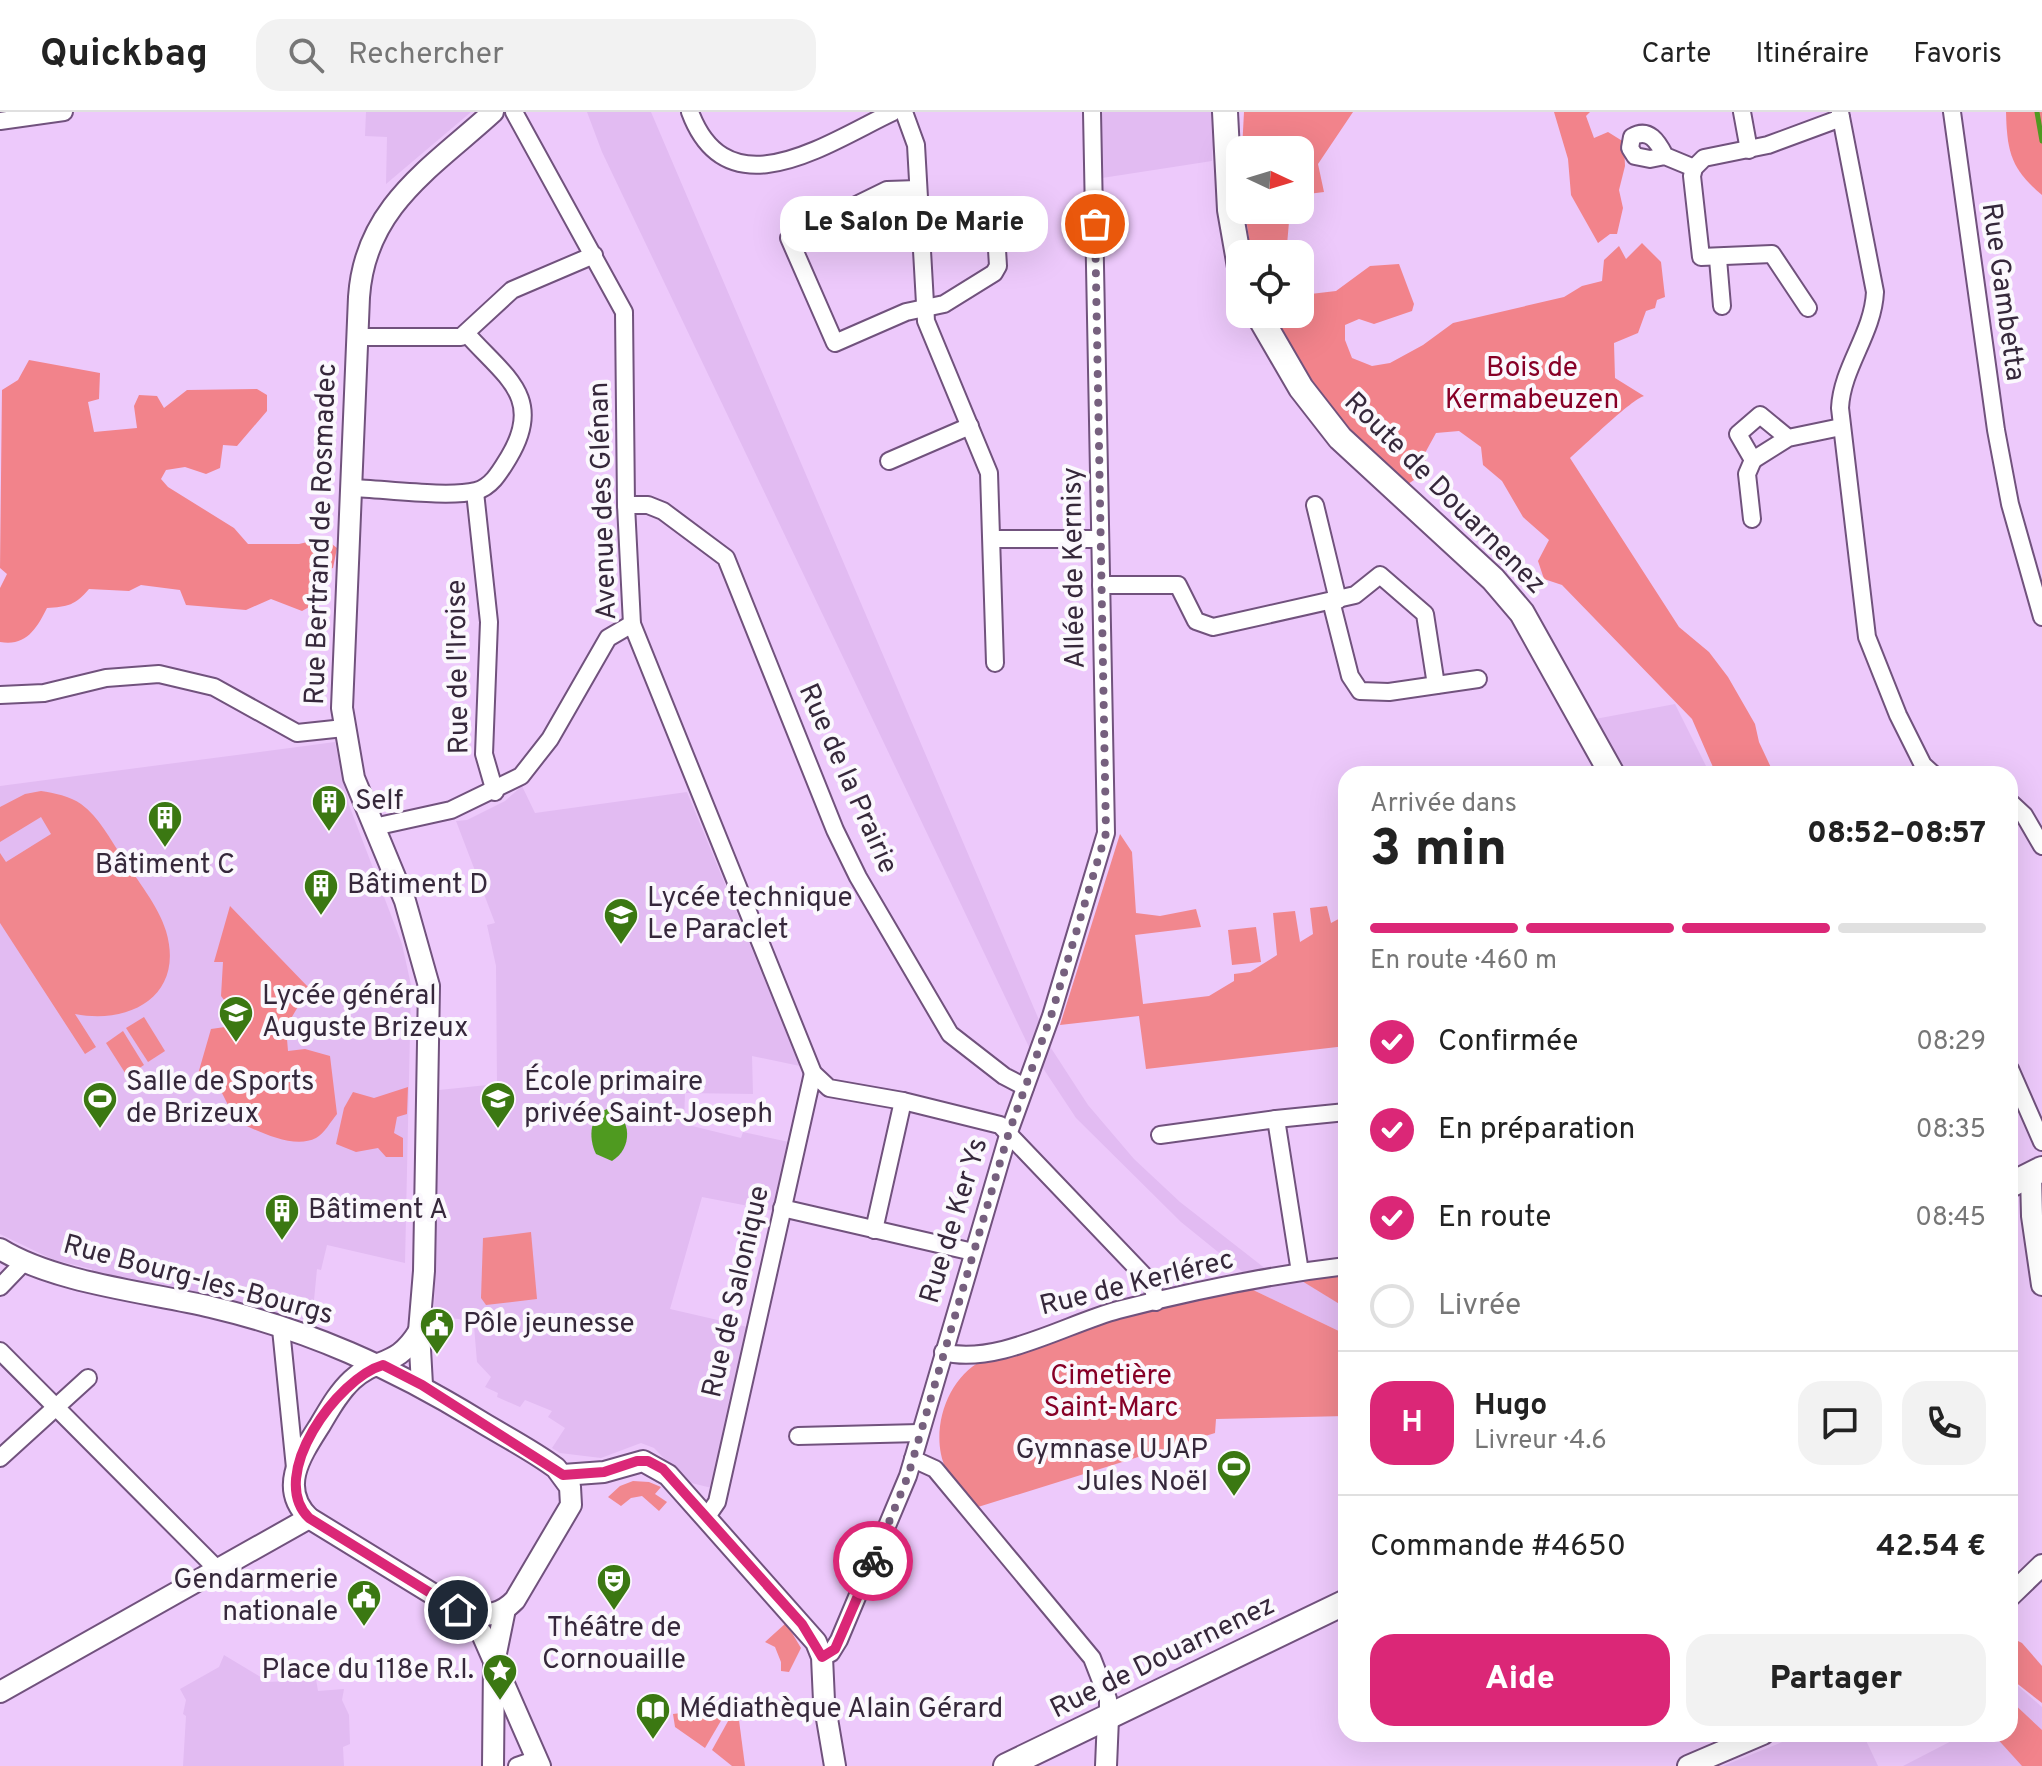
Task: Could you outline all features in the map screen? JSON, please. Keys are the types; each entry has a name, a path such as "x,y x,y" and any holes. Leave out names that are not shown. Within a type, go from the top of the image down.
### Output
{"main road":[{"path":"1225,112 1226,136"},
{"path":"1234,136 1235,112"},
{"name":"Route de Douarnenez","path":"1266,328 1301,388 1340,438 1493,579 1528,622 1608,766"},
{"name":"Route de Douarnenez","path":"1559,679 1572,719 1594,766"},
{"name":"Rue de Douarnenez","path":"1006,1766 1338,1606"}],"street":[{"path":"0,121 64,112"},
{"name":"Rue Bertrand de Rosmadec","path":"422,1385 419,1331 424,1271 429,986 405,901 354,778 344,728 342,674 358,337 362,271 387,214 409,184 493,112"},
{"name":"Avenue des Glénan","path":"514,112 618,297 625,320 626,505 632,624 813,1073"},
{"path":"690,112 699,131 718,153 739,164 759,167 788,161 893,112"},
{"path":"904,112 916,145 924,308 930,334 989,473 995,663"},
{"name":"Allée de Kernisy","path":"1051,1016 1106,833 1092,112"},
{"path":"1742,112 1749,150"},
{"name":"Rue Gambetta","path":"1952,112 1996,430 2010,504 2042,617"},
{"path":"1808,308 1772,254 1704,259 1700,254 1694,168 1704,158 1749,150 1840,115 1875,292 1870,321 1840,396 1841,427 1867,637 1898,715 1924,766"},
{"path":"1665,156 1694,168"},
{"path":"918,189 880,192 794,233 788,242 835,343 956,298 997,270 996,233 990,232 989,224"},
{"path":"358,337 449,339 466,333 512,290 594,255"},
{"path":"1718,259 1722,306"},
{"path":"352,488 475,492 489,484 507,461 523,431 525,409 516,391 466,333"},
{"path":"1753,460 1738,434 1760,415 1788,438"},
{"path":"889,461 970,426"},
{"path":"1752,519 1747,474 1753,460 1788,438 1841,427"},
{"name":"Rue de l'Iroise","path":"475,492 489,622 484,754 495,792"},
{"name":"Rue de la Prairie","path":"626,505 648,505 663,511 726,558 858,877 950,1034 1004,1076 1025,1087"},
{"path":"1315,505 1355,687 1370,694 1478,679"},
{"path":"992,539 1100,539"},
{"path":"1101,585 1178,585 1196,621 1207,627 1361,593 1380,575 1425,614 1436,685"},
{"path":"374,827 438,815 495,792 531,766 608,638 632,624"},
{"path":"0,695 44,693 106,678 159,674 214,687 297,733 344,728"},
{"path":"2018,809 2042,846"},
{"name":"Rue de Ker Ys","path":"822,1657 831,1653 839,1640 913,1459 1009,1132 1051,1016"},
{"path":"813,1073 829,1088 903,1101 1000,1125 1152,1284 1156,1302"},
{"name":"Rue de Salonique","path":"706,1518 717,1502 813,1073"},
{"path":"2018,1087 2042,1142"},
{"path":"874,1230 903,1101"},
{"path":"1160,1135 1338,1113"},
{"path":"1276,1119 1300,1272"},
{"path":"2028,1176 2042,1285"},
{"path":"2018,1202 2032,1216"},
{"path":"782,1208 973,1252"},
{"name":"Rue Bourg-les-Bourgs","path":"0,1249 24,1262 57,1273 209,1306 330,1343 383,1365"},
{"path":"0,1287 24,1262"},
{"name":"Rue de Kerlérec","path":"943,1352 977,1357 1116,1311 1300,1272 1338,1267"},
{"path":"281,1329 295,1468 295,1497 309,1518 467,1615 482,1634 539,1762 517,1766"},
{"path":"295,1468 345,1387 362,1373 383,1365 405,1351 419,1331"},
{"path":"0,1351 217,1569"},
{"path":"383,1365 422,1385 563,1475 571,1491 570,1508 515,1600 505,1609 489,1615 467,1615"},
{"path":"0,1458 88,1378"},
{"path":"798,1436 920,1433"},
{"path":"913,1459 935,1469 1084,1648 1105,1688 1108,1718 1106,1766"},
{"path":"563,1475 604,1472 632,1462 648,1461 663,1469 811,1634 822,1657 823,1692 835,1766"},
{"path":"0,1692 309,1518"},
{"path":"2018,1589 2041,1568"},
{"path":"493,1766 494,1663 505,1609"},
{"path":"1688,1766 1744,1742"}],"shaded area":[{"path":"366,112 471,112 386,184 387,137 365,136"},
{"path":"587,112 651,112 1051,1048 1088,1105 1134,1159 1180,1202 1280,1280 1297,1278 1338,1302 1338,1331 1249,1288 1244,1273 1181,1222 1076,1118 1029,1047 602,152"},
{"path":"1099,112 1215,112 1212,161 1102,178"},
{"path":"1675,704 1706,766 1618,766 1595,719"},
{"name":"Lycée général Auguste Brizeux","path":"335,742 349,805 402,944 411,985 405,1263 327,1245 321,1270 317,1269 312,1321 92,1273 92,1269 54,1260 0,1234 0,786"},
{"path":"522,786 535,813 687,792 800,1066 752,1056 753,1094 685,1093 684,1124 741,1138 743,1132 789,1142 774,1211 702,1197 670,1309 748,1327 712,1488 687,1482 654,1448 641,1443 601,1458 560,1453 552,1448 565,1428 548,1417 552,1411 525,1400 520,1407 497,1397 498,1393 485,1387 491,1377 477,1362 474,1326 459,1319 434,1317 439,1090 497,1084 496,966 487,925 495,923 456,821 467,820 505,801"},
{"path":"610,1108 623,1119 627,1133 624,1149 612,1161 596,1154 591,1134 598,1115"},
{"path":"224,1655 269,1682 316,1679 318,1691 344,1689 342,1700 349,1715 350,1744 343,1747 344,1766 183,1766 186,1700 180,1689 219,1667"},
{"path":"2018,1686 2042,1707 2042,1766 1903,1766 1950,1742 2018,1742"},
{"path":"1782,1742 1867,1742 1878,1766 1723,1766"}],"green space":[{"path":"1244,112 1353,112 1318,164 1324,192 1314,193 1314,136 1243,136"},
{"path":"1554,112 1590,112 1586,116 1594,138 1608,132 1624,142 1625,166 1619,190 1623,208 1617,234 1610,234 1598,243 1571,195 1568,159"},
{"path":"2006,112 2042,112 2042,195 2023,177 2013,159"},
{"path":"1247,224 1289,224 1287,240 1249,240"},
{"name":"Bois de Kermabeuzen","path":"1642,243 1661,262 1665,297 1657,300 1655,308 1646,311 1638,333 1614,343 1615,378 1644,396 1570,458 1679,627 1709,652 1728,677 1755,724 1770,766 1713,766 1692,719 1562,585 1544,579 1538,561 1549,540 1523,517 1502,481 1483,465 1481,447 1459,431 1436,433 1425,453 1426,472 1408,484 1386,468 1347,429 1313,385 1280,328 1314,328 1314,294 1336,291 1370,266 1399,264 1414,304 1412,311 1374,324 1359,319 1345,325 1345,340 1352,358 1372,366 1390,363 1423,345 1453,323 1564,297 1582,286 1602,281 1604,260 1619,246 1626,259"},
{"path":"29,360 100,373 99,399 88,402 94,432 137,428 134,406 139,395 157,396 164,408 187,390 257,389 267,395 267,411 237,446 223,445 220,468 206,474 185,467 166,470 161,479 168,487 234,528 248,544 299,544 324,538 337,548 333,568 315,573 311,606 302,611 271,599 246,610 186,605 180,590 141,585 129,591 89,589 71,604 47,608 35,629 24,639 0,642 0,588 7,574 0,568 2,390 18,380"},
{"path":"41,791 77,801 99,822 158,912 170,953 168,973 149,1001 116,1015 75,1014 96,1047 85,1054 0,923 0,853 6,862 51,834 41,817 0,842 0,807 25,794"},
{"path":"1120,834 1132,852 1136,913 1160,916 1196,909 1201,927 1135,935 1143,1004 1209,996 1234,981 1234,974 1250,972 1277,955 1273,913 1295,911 1300,942 1313,934 1310,908 1327,906 1331,923 1338,919 1338,1047 1146,1069 1139,1016 1060,1025"},
{"path":"230,906 309,988 286,1027 288,1051 305,1049 330,1056 337,1114 316,1138 297,1142 286,1140 236,1121 215,1079 198,1074 211,1029 225,1027 234,1013 221,996 223,962 214,962"},
{"path":"1256,927 1261,962 1232,965 1228,930"},
{"path":"144,1017 165,1051 148,1062 126,1028"},
{"path":"123,1031 144,1065 127,1076 106,1043"},
{"path":"408,1087 407,1114 397,1117 394,1133 403,1138 403,1157 386,1157 378,1148 356,1152 336,1144 344,1108 353,1092 374,1098"},
{"path":"531,1232 537,1299 486,1305 481,1298 483,1238"},
{"path":"1338,1273 1338,1303 1297,1278"},
{"name":"Cimetière Saint-Marc","path":"1249,1288 1338,1331 1338,1416 1216,1419 1215,1433 978,1507 956,1484 941,1455 940,1424 950,1393 959,1380 982,1361 1135,1312"},
{"path":"633,1481 661,1487 655,1494 667,1502 659,1511 642,1496 631,1498 621,1506 608,1497 620,1486"},
{"path":"786,1623 801,1648 789,1672 781,1671 775,1647 765,1642"},
{"path":"2018,1641 2042,1666 2042,1703 2018,1684"},
{"path":"737,1705 745,1766 732,1766 712,1750"},
{"path":"729,1707 705,1748 675,1727 673,1714"},
{"path":"2018,1708 2042,1730 2042,1766 2022,1766 2000,1742 2018,1742"}],"waterway":[{"path":"2037,112 2042,141"}],"way so far":[{"path":"873,1561 908,1476 1009,1132 1051,1016 1106,833 1095,224"}],"place":[{"name":"Le Salon De Marie","path":"1095,224"},
{"name":"Self","path":"329,833"},
{"name":"Bâtiment C","path":"165,849"},
{"name":"Bâtiment D","path":"321,917"},
{"name":"Lycée technique Le Paraclet","path":"621,946"},
{"name":"Lycée général Auguste Brizeux","path":"236,1044"},
{"name":"Salle de Sports de Brizeux","path":"100,1130"},
{"name":"École primaire privée Saint-Joseph","path":"498,1130"},
{"name":"Bâtiment A","path":"282,1242"},
{"name":"Pôle jeunesse","path":"437,1356"},
{"name":"Gymnase UJAP Jules Noël","path":"1234,1498"},
{"name":"Théâtre de Cornouaille","path":"614,1612"},
{"name":"Gendarmerie nationale","path":"364,1628"},
{"name":"Place du 118e R.I.","path":"500,1702"},
{"name":"Médiathèque Alain Gérard","path":"653,1741"}],"route":[{"path":"458,1610 309,1518 297,1503 293,1481 298,1459 345,1387 357,1376 383,1365 422,1385 549,1463 563,1475 604,1472 637,1461 648,1461 663,1469 802,1624 816,1642 822,1657 835,1649 873,1561"}]}
